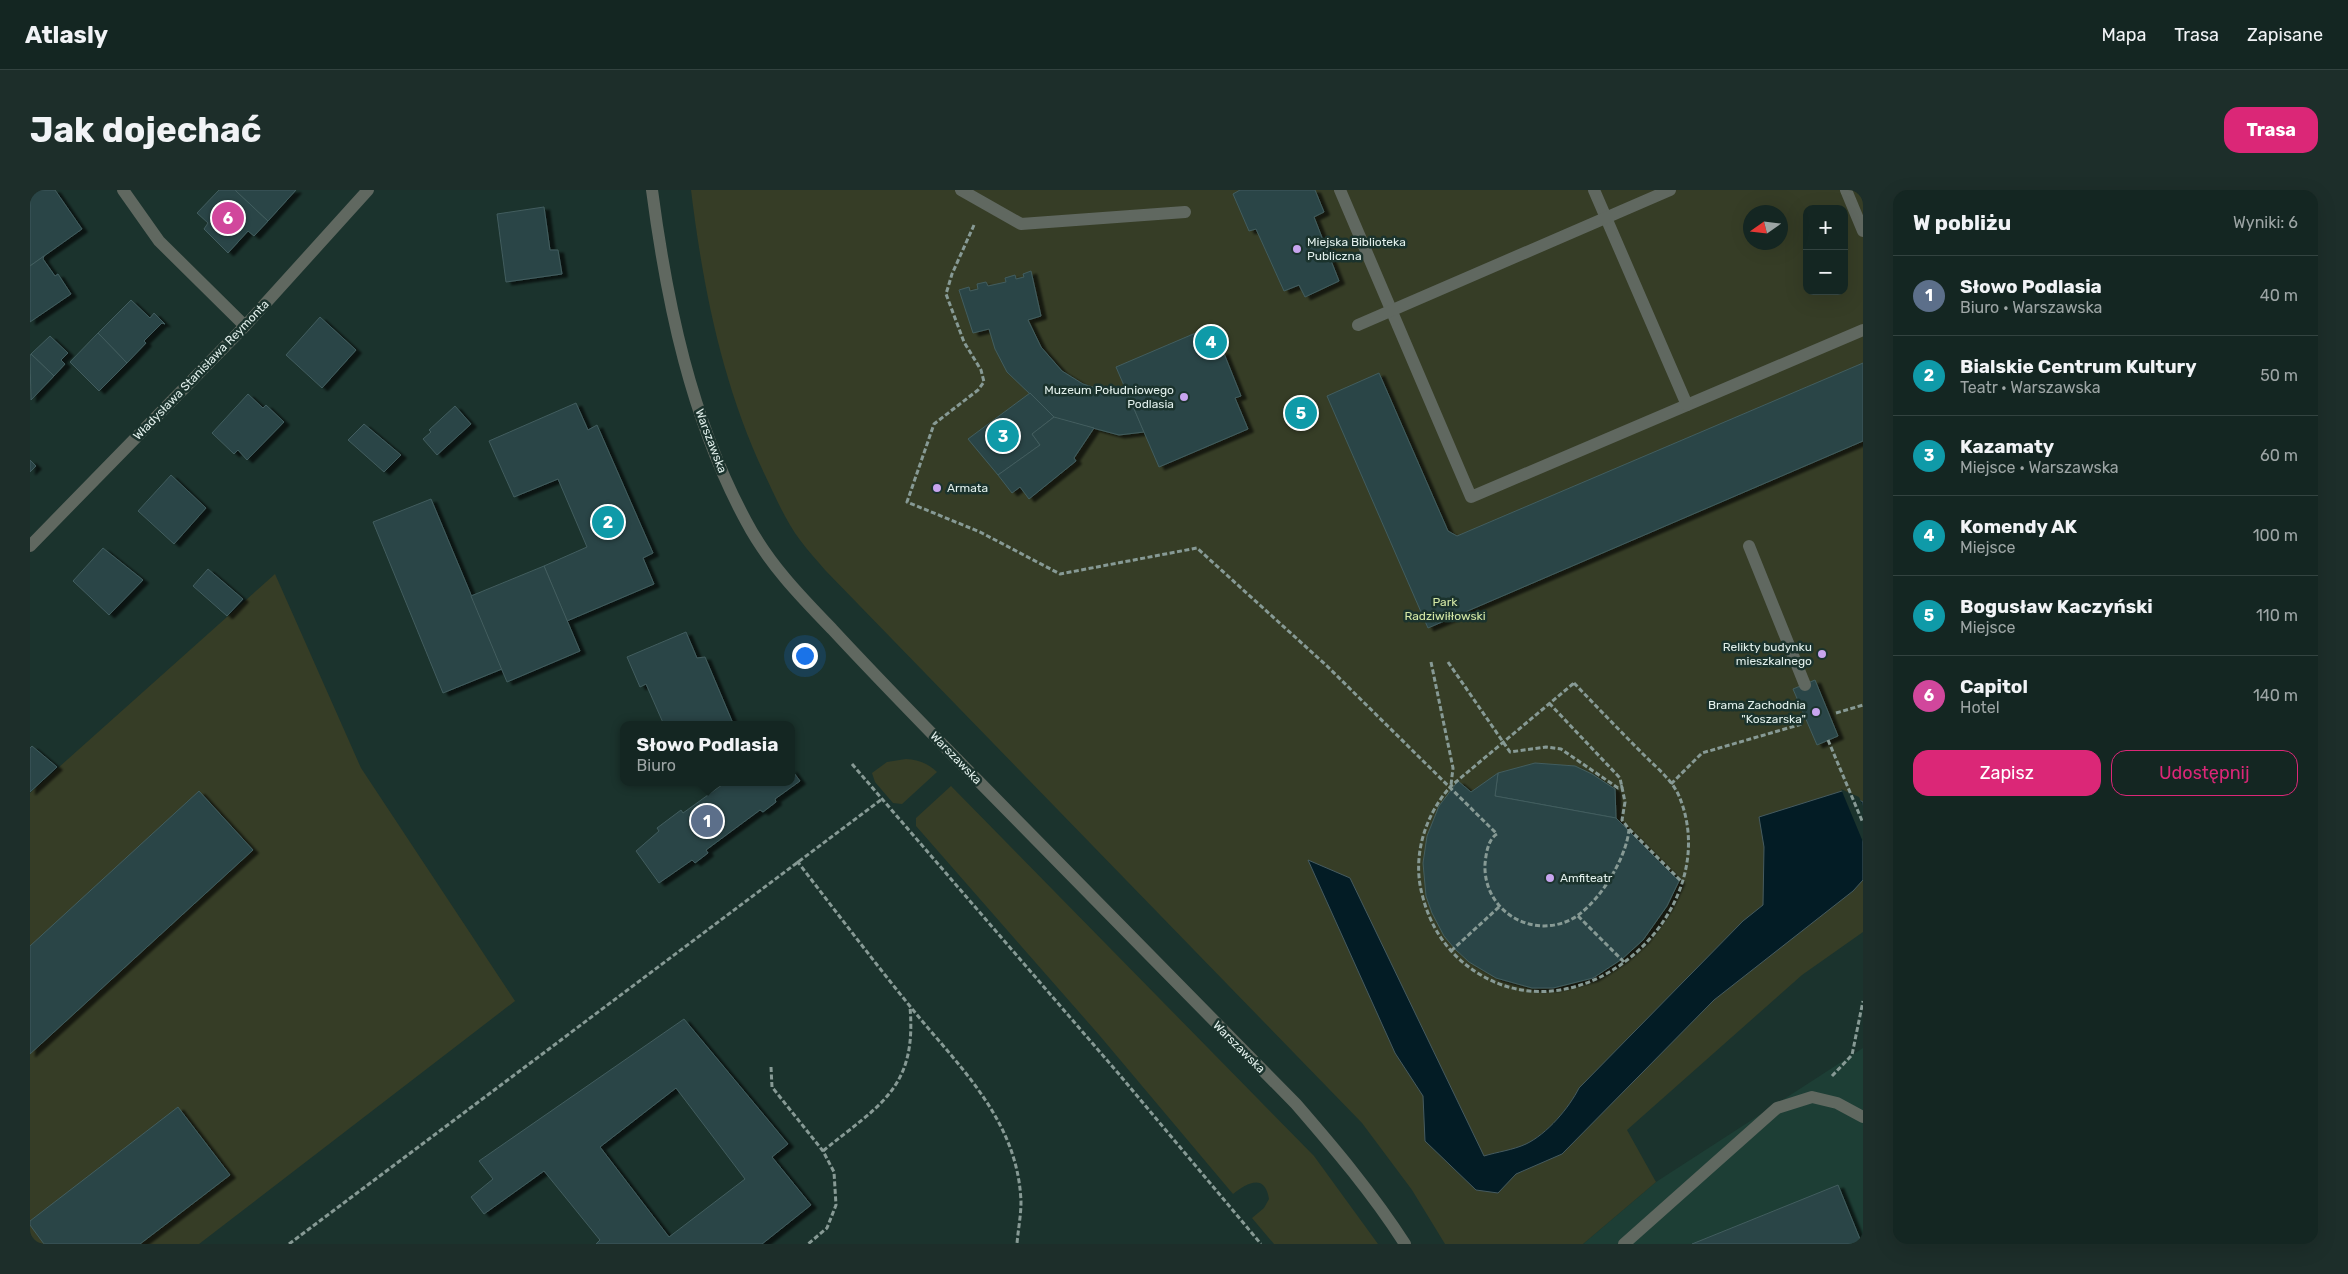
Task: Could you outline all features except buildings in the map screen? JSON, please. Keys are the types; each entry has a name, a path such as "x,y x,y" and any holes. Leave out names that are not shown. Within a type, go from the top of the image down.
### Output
{"street":[{"path":"123,190 159,241 245,326"},
{"name":"Władysława Stanisława Reymonta","path":"30,546 245,326 368,190"},
{"name":"Warszawska","path":"652,190 672,309 690,381 711,443 733,495 767,556 790,585 904,705 1296,1104 1357,1176 1405,1244"},
{"path":"961,190 1022,224 1184,212"},
{"path":"1340,190 1471,497 1863,330"},
{"path":"1594,190 1687,405"},
{"path":"1358,325 1670,190"},
{"path":"1846,190 1863,231"},
{"path":"1749,546 1805,684"},
{"path":"1624,1244 1777,1108 1812,1097 1837,1103 1863,1117"}],"path":[{"path":"984,203 952,274 946,294 964,342 980,370 984,382 978,390 934,424 907,502 980,532 1060,574 1197,548 1327,666 1451,786 1497,834 1493,836 1488,849 1485,873 1491,892 1500,907 1515,919 1541,926 1555,925 1578,916 1608,880 1618,862 1629,829"},
{"path":"1431,662 1452,768 1451,786"},
{"path":"1448,662 1510,752 1536,748 1561,749 1618,788 1623,786"},
{"path":"1574,683 1672,784 1680,798 1688,841 1687,866 1683,883 1653,934 1625,963 1603,977 1585,985 1564,991 1542,993 1522,991 1494,982 1466,966 1451,951 1441,939 1428,915 1421,889 1418,864 1426,825 1436,805 1451,786 1503,740 1574,683"},
{"path":"1549,703 1620,778 1625,802 1622,820 1683,883"},
{"path":"1836,713 1863,705"},
{"path":"1672,784 1702,753 1802,724"},
{"path":"1828,740 1863,823"},
{"path":"852,764 1118,1073 1261,1244"},
{"path":"289,1244 882,799"},
{"path":"797,861 910,1006 959,1063 982,1094 1003,1131 1015,1166 1021,1202 1017,1244"},
{"path":"1451,951 1500,907"},
{"path":"1578,916 1625,963"},
{"path":"1812,1097 1852,1055 1863,1001"},
{"path":"823,1152 879,1106 896,1087 908,1058 912,1031 910,1006"},
{"path":"771,1067 772,1087 823,1152 834,1172 836,1205 827,1228 808,1244"}],"shaded area":[{"path":"1863,1048 1863,1244 1583,1244 1656,1182"}],"green space":[{"name":"Park Radziwiłłowski","path":"691,190 1863,190 1863,932 1802,975 1627,1130 1656,1182 1583,1244 1445,1244 1412,1190 1362,1123 825,570 800,540 785,516 749,439 716,334 702,263"},
{"path":"275,574 361,768 515,1001 199,1244 30,1244 30,793"},
{"path":"906,759 923,762 937,772 902,804 893,803 875,782 872,773 887,762"},
{"path":"951,786 1314,1156 1378,1244 1274,1244 1252,1218 1264,1208 1269,1199 1264,1186 1260,1183 1249,1184 1233,1194 1100,1036 916,826 916,818"}],"water":[{"path":"1842,791 1863,802 1863,880 1853,891 1714,1000 1562,1154 1516,1174 1498,1193 1476,1190 1425,1141 1423,1096 1395,1053 1308,860 1350,878 1484,1156 1526,1144 1542,1134 1563,1112 1579,1088 1743,921 1763,905 1764,847 1759,817"}],"pier":[{"path":"1841,789 1859,797 1863,806 1863,842"}],"place":[{"name":"Capitol","path":"228,218"},
{"name":"Miejska Biblioteka Publiczna","path":"1297,249"},
{"name":"Komendy AK","path":"1211,342"},
{"name":"Muzeum Południowego Podlasia","path":"1184,397"},
{"name":"Bogusław Kaczyński","path":"1301,413"},
{"name":"Kazamaty","path":"1003,436"},
{"name":"Armata","path":"937,488"},
{"name":"Bialskie Centrum Kultury","path":"608,522"},
{"name":"Relikty budynku mieszkalnego","path":"1822,654"},
{"name":"Brama Zachodnia \"Koszarska\"","path":"1816,712"},
{"name":"Słowo Podlasia","path":"707,821"},
{"name":"Amfiteatr","path":"1550,878"}]}
